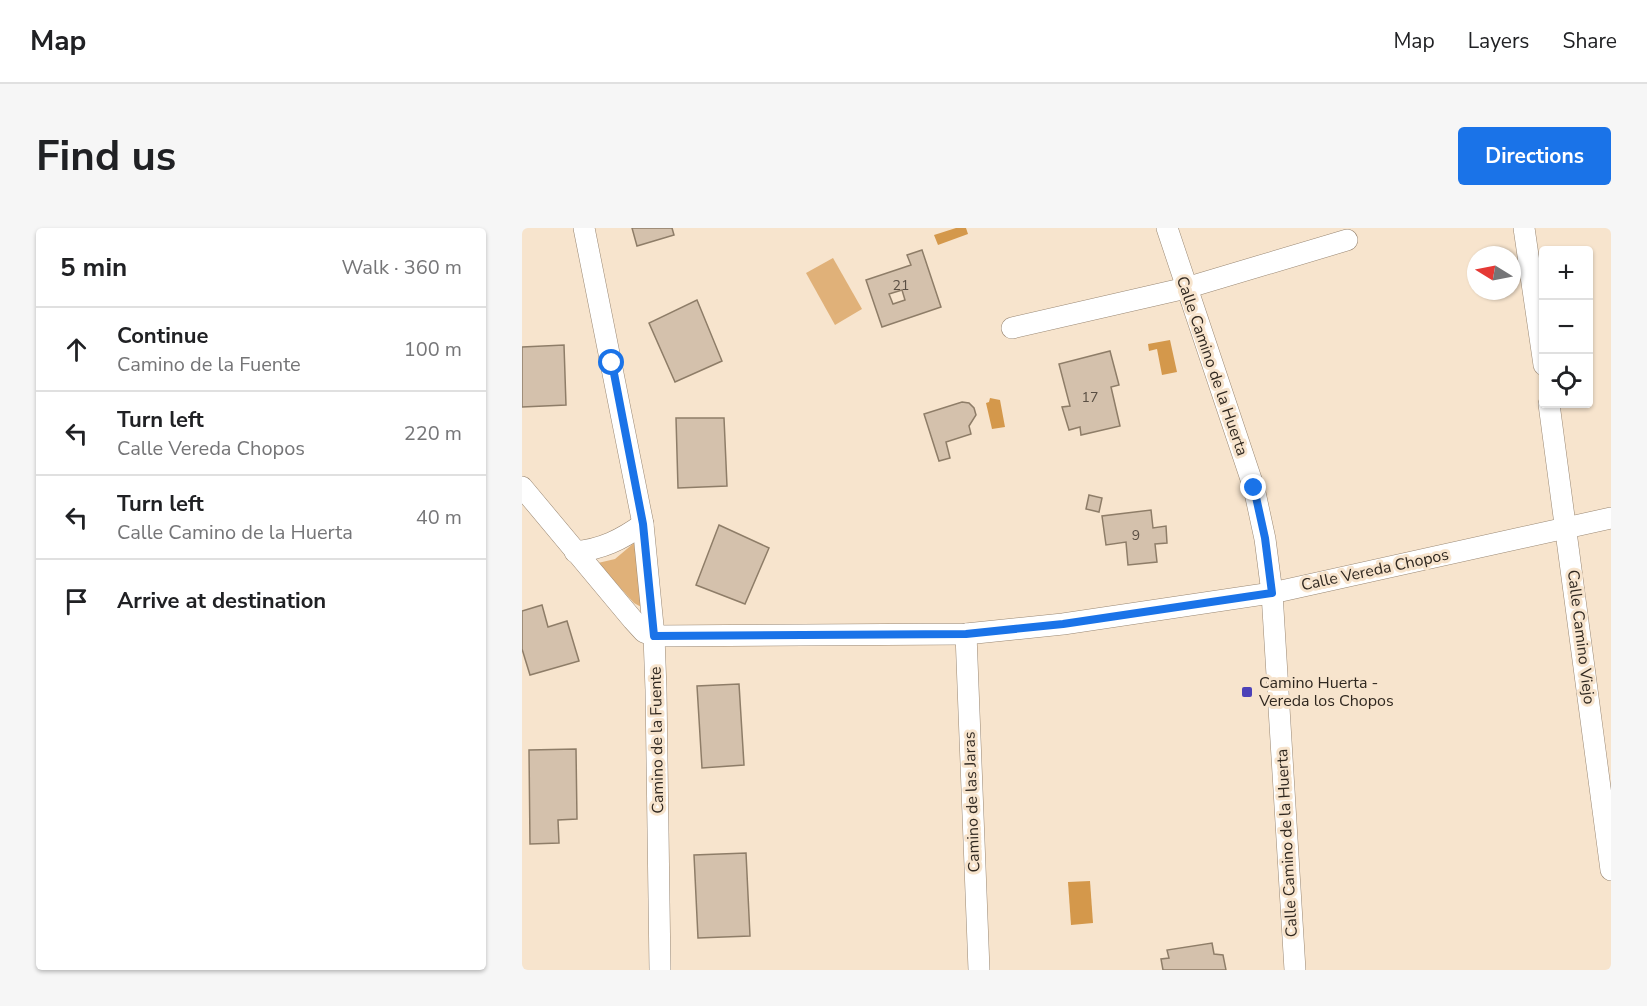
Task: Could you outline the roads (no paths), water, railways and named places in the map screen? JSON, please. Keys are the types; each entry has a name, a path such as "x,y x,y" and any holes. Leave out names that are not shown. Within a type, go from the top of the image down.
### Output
{"street":[{"name":"Camino de la Fuente","path":"584,228 643,524 654,636 660,970"},
{"name":"Calle Camino de la Huerta","path":"1167,228 1254,488 1265,538 1272,593 1295,970"},
{"path":"1524,228 1542,354"},
{"path":"1012,328 1186,288 1347,240"},
{"name":"Calle Camino Viejo","path":"1550,408 1611,870"},
{"path":"522,487 633,620 644,632 654,636"},
{"name":"Calle Vereda Chopos","path":"654,636 966,634 1063,624 1272,593 1611,518"},
{"path":"575,552 609,545 627,536 643,524"},
{"name":"Camino de las Jaras","path":"966,634 979,970"}],"place":[{"name":"Camino Huerta - Vereda los Chopos","path":"1247,692"}]}
